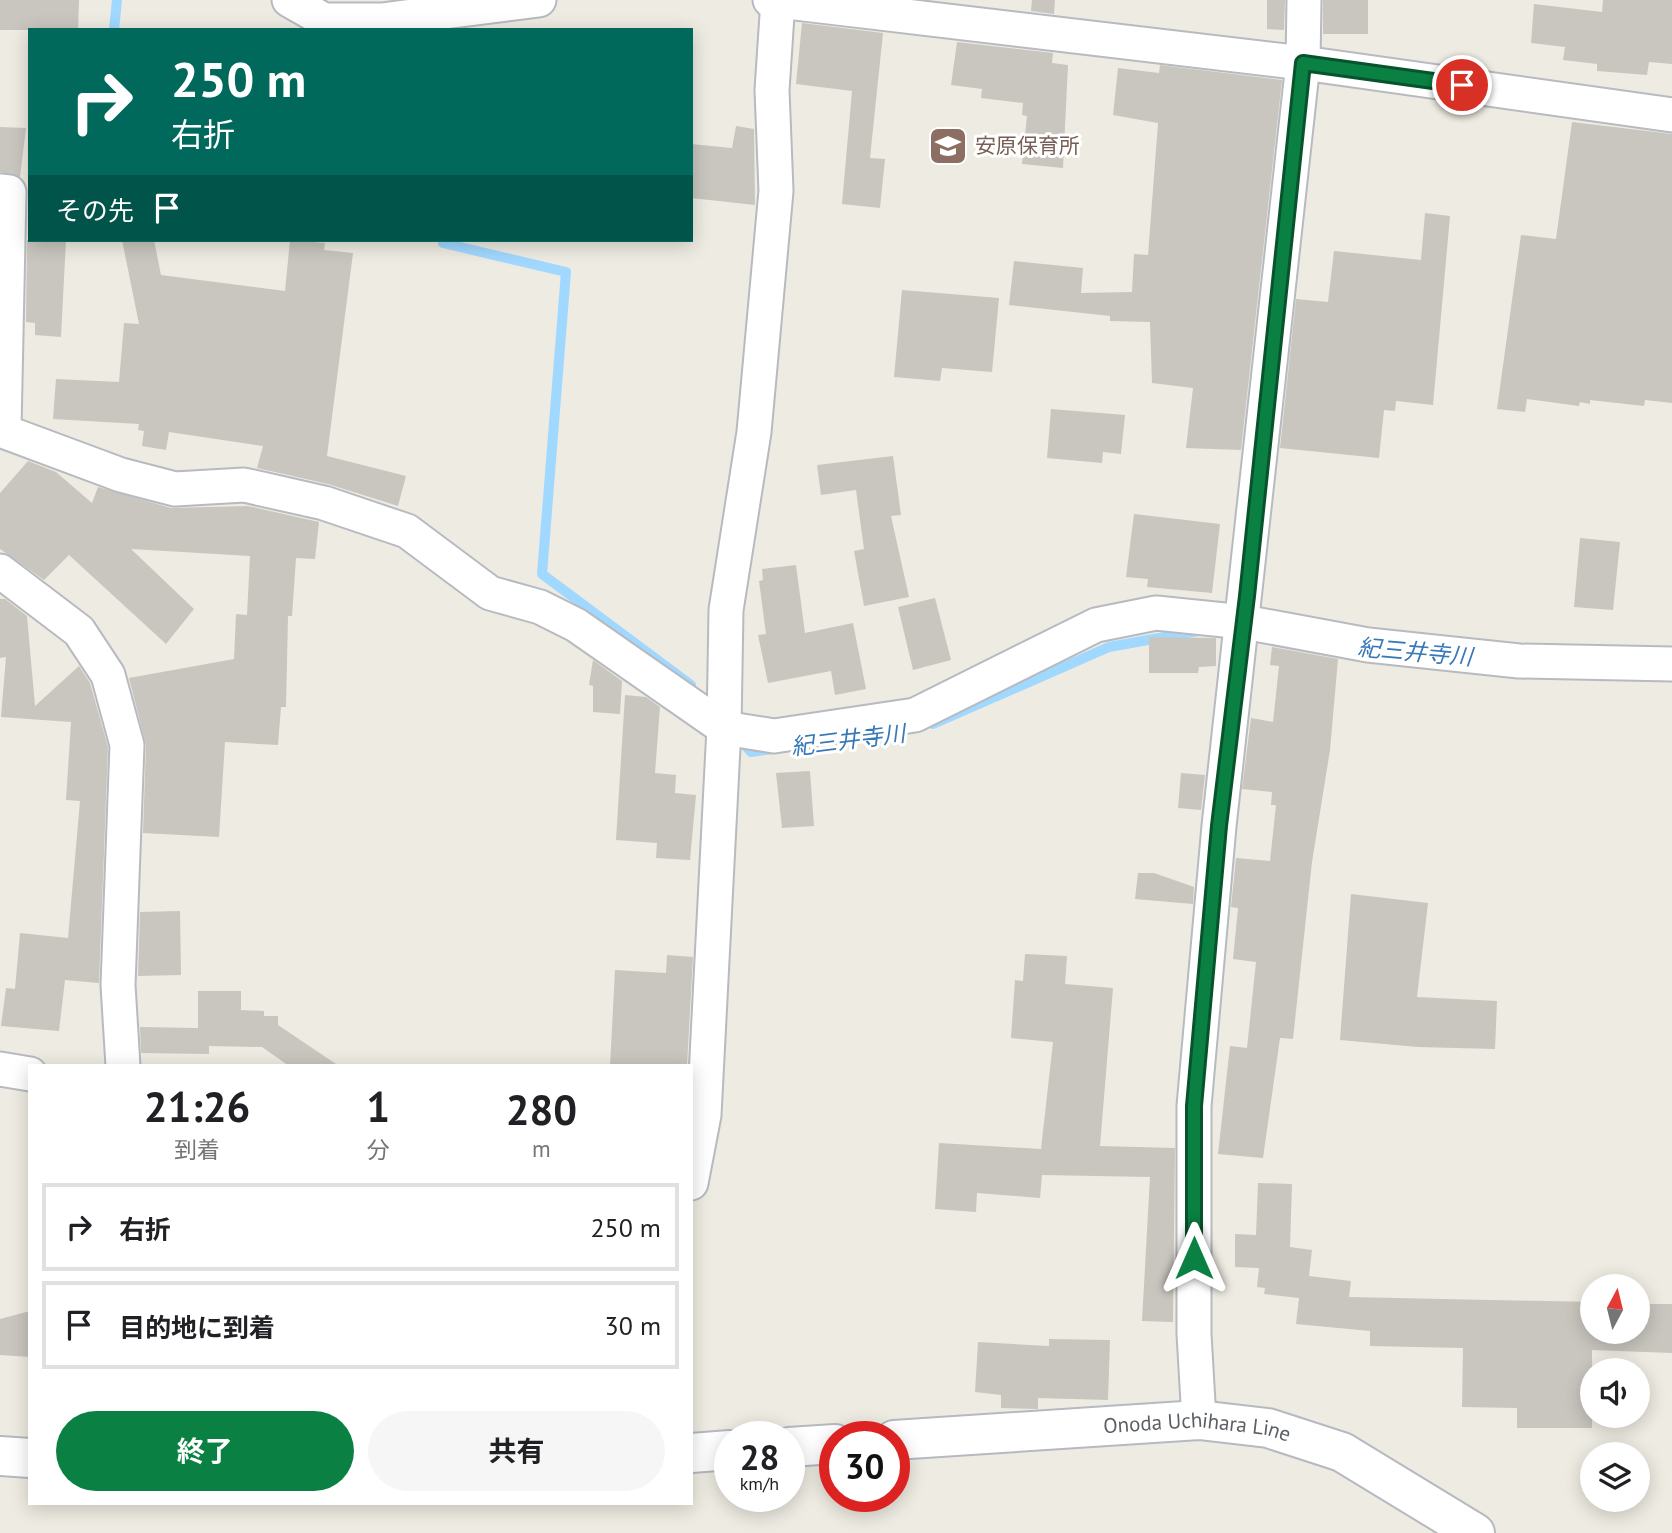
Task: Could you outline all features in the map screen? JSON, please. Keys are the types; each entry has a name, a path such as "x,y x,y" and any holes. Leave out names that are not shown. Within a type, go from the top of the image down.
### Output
{"main road":[{"name":"Onoda Uchihara Line","path":"910,1439 1199,1420 1268,1428 1342,1452 1475,1533"},
{"path":"693,1453 714,1451"},
{"path":"0,1456 28,1458"}],"street":[{"path":"289,0 324,20 382,20 539,0"},
{"path":"770,0 1303,63 1672,115"},
{"path":"693,1173 704,1115 724,727 726,610 754,432 776,191 772,90 778,0"},
{"path":"1199,1420 1194,1334 1194,1106 1219,826 1244,622 1303,63 1304,0"},
{"path":"0,191 9,192 2,430 121,475 175,489 244,485 324,503 407,531 491,593 540,607 576,625 724,727 774,736 915,715 1096,625 1156,613 1244,622 1368,645 1519,661 1672,664"},
{"path":"0,570 79,631 108,675 127,745 118,985 123,1064"},
{"path":"0,1069 28,1074"}],"building":[{"path":"0,0 79,0 78,28 0,30"},
{"path":"1032,0 1055,0 1054,14 1031,11"},
{"path":"1267,0 1285,0 1284,30 1267,29"},
{"path":"1323,0 1368,0 1368,34 1323,34"},
{"path":"1603,0 1672,0 1672,64 1649,62 1647,75 1597,71 1597,64 1563,60 1565,47 1531,43 1534,4 1602,12"},
{"path":"802,23 883,33 870,158 885,159 880,208 842,204 852,91 796,84"},
{"path":"957,42 1053,53 1052,63 1068,65 1063,168 1022,164 1027,116 1022,115 1023,103 981,98 982,89 951,85"},
{"path":"1160,65 1282,80 1241,450 1186,448 1193,388 1152,383 1150,322 1110,321 1110,316 1009,305 1014,261 1083,268 1081,293 1132,292 1134,254 1148,255 1158,123 1113,115 1118,68 1159,73"},
{"path":"1572,122 1672,134 1672,403 1645,400 1644,406 1590,400 1590,404 1580,402 1579,406 1527,399 1525,412 1497,409 1521,235 1556,239"},
{"path":"736,126 754,129 755,205 693,198 693,144 732,148"},
{"path":"0,127 26,128 20,177 0,172"},
{"path":"1425,213 1450,216 1433,405 1396,401 1395,411 1384,410 1379,458 1280,448 1296,299 1328,302 1334,251 1421,260"},
{"path":"27,240 66,242 61,337 35,335 35,323 26,322"},
{"path":"122,242 154,242 161,275 285,291 290,242 325,243 324,250 353,253 327,456 406,476 398,506 328,484 257,468 263,446 169,432 166,450 142,446 144,431 138,430 139,424 53,419 56,379 119,382 124,323 139,324"},
{"path":"902,290 999,298 992,372 942,368 940,381 894,377"},
{"path":"1051,409 1125,415 1121,454 1103,452 1102,463 1047,458"},
{"path":"893,456 901,515 891,516 909,597 864,606 854,551 864,549 856,490 821,495 817,465"},
{"path":"28,461 56,472 92,503 98,487 171,508 248,506 319,522 315,559 296,558 292,616 288,616 286,707 281,707 278,745 225,742 219,837 143,833 146,745 129,678 234,659 236,614 247,615 250,556 131,549 194,609 166,644 69,555 44,580 0,549 0,493"},
{"path":"1134,514 1220,524 1212,593 1147,587 1148,579 1126,577"},
{"path":"1580,538 1620,542 1613,610 1574,607"},
{"path":"796,565 805,633 853,623 866,689 835,695 831,671 768,683 758,635 766,634 759,581 763,580 762,569"},
{"path":"935,598 951,660 913,670 898,607"},
{"path":"0,599 5,599 27,616 35,706 79,666 90,683 108,747 99,983 65,980 59,1031 1,1026 6,988 15,989 20,933 68,938 80,801 66,800 71,722 1,717 6,657 0,658"},
{"path":"1149,637 1216,638 1216,666 1199,667 1198,673 1149,673"},
{"path":"1272,647 1338,659 1330,750 1312,862 1293,1039 1280,1038 1263,1158 1218,1154 1230,1046 1247,1048 1256,962 1233,959 1238,908 1231,907 1236,858 1270,861 1276,805 1271,805 1272,792 1242,789 1251,718 1273,722 1279,666 1270,665"},
{"path":"593,660 622,681 620,714 593,712 593,686 589,685"},
{"path":"625,695 646,697 660,707 655,773 676,775 675,793 696,795 690,860 656,858 657,843 616,840"},
{"path":"810,771 814,826 782,828 776,773"},
{"path":"1181,773 1205,775 1201,810 1178,808"},
{"path":"1138,873 1154,873 1194,887 1193,904 1135,899"},
{"path":"1351,894 1428,903 1417,997 1497,1001 1495,1049 1418,1047 1340,1040"},
{"path":"180,911 181,975 138,976 140,912"},
{"path":"1025,954 1067,956 1065,984 1113,988 1100,1146 1175,1148 1173,1322 1142,1321 1150,1177 1042,1175 1040,1198 977,1193 976,1212 935,1209 939,1143 1041,1149 1053,1042 1011,1038 1015,980 1023,981"},
{"path":"667,955 693,957 687,1064 610,1064 615,970 666,973"},
{"path":"198,991 241,991 241,1010 264,1011 264,1016 278,1016 278,1025 336,1064 286,1064 262,1047 209,1046 209,1054 141,1053 140,1027 198,1028"},
{"path":"1258,1183 1292,1184 1290,1247 1312,1250 1309,1276 1351,1281 1349,1297 1580,1302 1580,1344 1650,1344 1650,1304 1672,1304 1672,1353 1592,1350 1592,1358 1580,1358 1580,1428 1517,1428 1517,1408 1462,1407 1463,1348 1370,1346 1370,1331 1296,1324 1299,1298 1264,1294 1265,1288 1257,1287 1259,1268 1235,1267 1235,1234 1256,1235"},
{"path":"28,1312 28,1357 0,1355 0,1319"},
{"path":"1049,1339 1110,1340 1108,1400 1038,1398 1038,1409 1001,1408 1001,1395 975,1392 978,1342 1049,1346"}],"waterway":[{"name":"紀三井寺川","path":"114,28 117,0"},
{"name":"紀三井寺川","path":"443,242 566,272 542,574 691,685"},
{"name":"紀三井寺川","path":"933,724 1109,647 1198,631"},
{"name":"紀三井寺川","path":"741,741 751,752 773,749"}],"place":[{"name":"安原保育所","path":"948,146"}],"route":[{"path":"1194,1258 1194,1106 1219,826 1247,596 1303,63 1462,85"}]}
